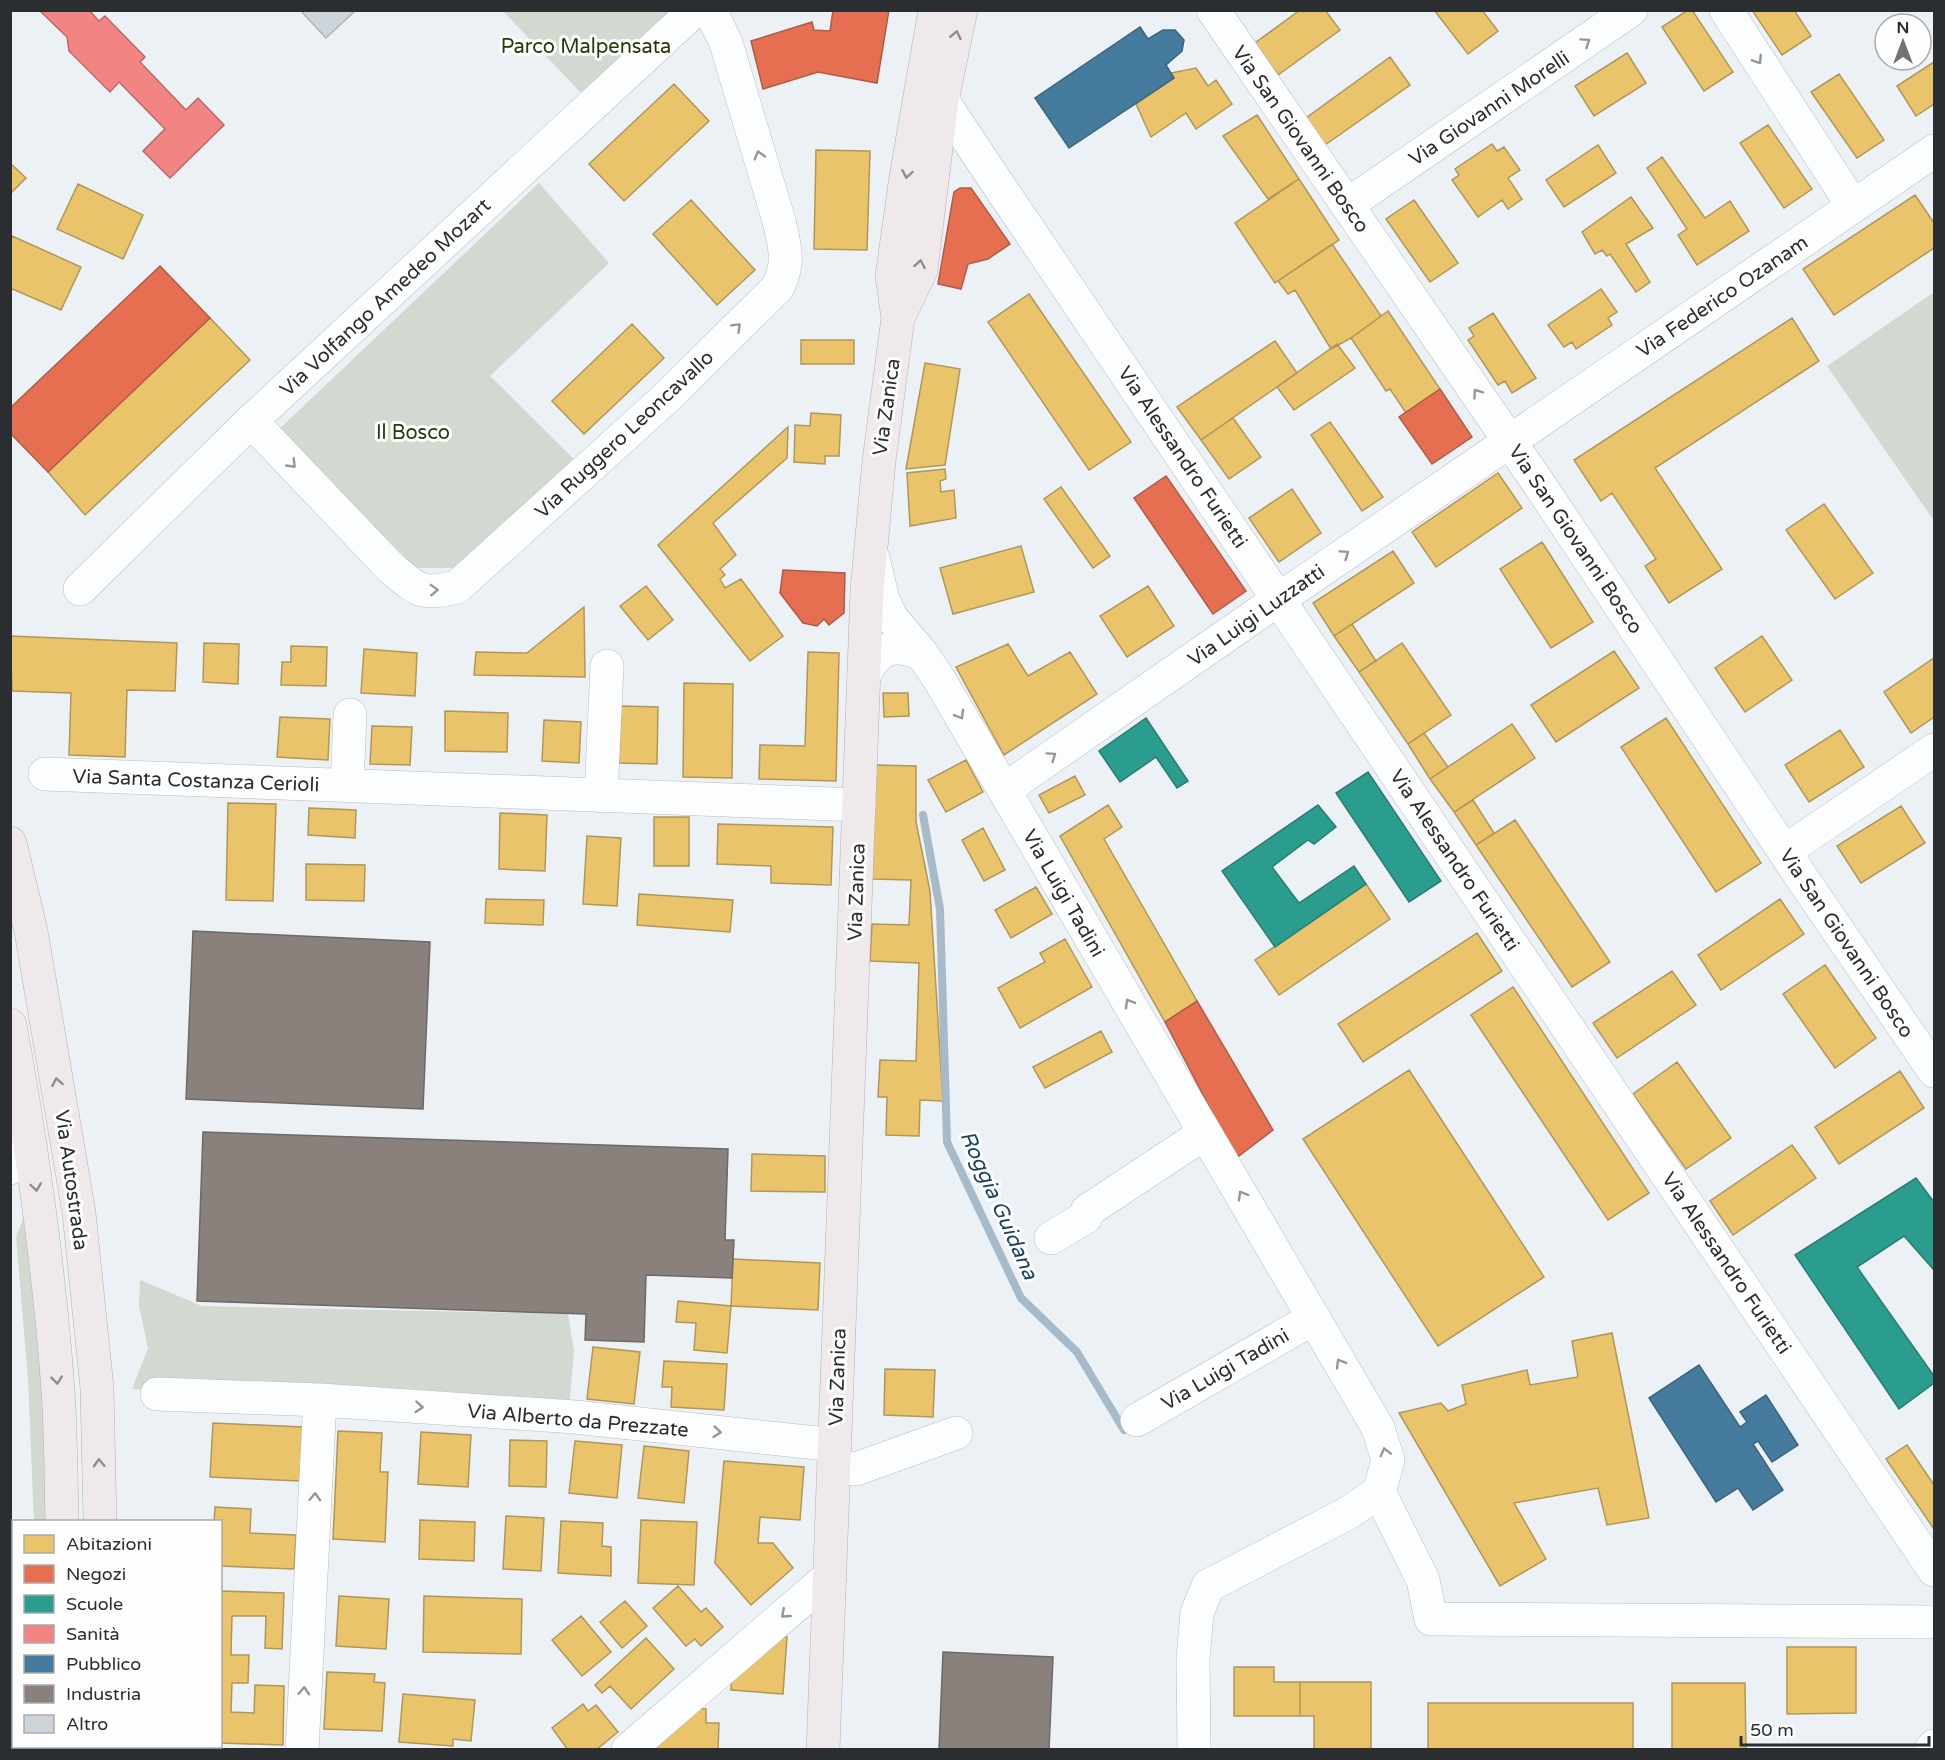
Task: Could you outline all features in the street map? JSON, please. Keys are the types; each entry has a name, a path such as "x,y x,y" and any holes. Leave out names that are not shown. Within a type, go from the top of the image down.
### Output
{"main road":[{"name":"Via Zanica","path":"898,318 921,270 937,122 929,54 935,10"},
{"name":"Via Zanica","path":"823,1749 867,590 879,461 898,318 892,276 937,122 961,10"},
{"name":"Via Autostrada","path":"10,843 31,931 79,1213 97,1388 100,1520"},
{"name":"Via Autostrada","path":"10,1025 23,1097 41,1225 58,1391 62,1520"}],"street":[{"name":"Via Volfango Amedeo Mozart","path":"80,589 251,421 695,10"},
{"name":"Via Ruggero Leoncavallo","path":"251,421 391,568 414,587 430,592 457,587 466,579 666,398 778,287 786,271 779,221 726,43 710,10"},
{"name":"Via San Giovanni Bosco","path":"1213,10 1510,441 1935,1071"},
{"name":"Via Giovanni Morelli","path":"1347,205 1631,10"},
{"path":"1726,10 1853,206"},
{"name":"Via Alessandro Furietti","path":"929,54 937,122 976,150 1935,1570"},
{"path":"931,174 954,159 976,150"},
{"name":"Via Federico Ozanam","path":"1510,441 1935,151"},
{"name":"Via Luigi Luzzatti","path":"1004,790 1510,441"},
{"name":"Via Luigi Tadini","path":"871,547 883,600 891,617 922,654 939,679 1378,1428 1388,1460 1379,1492"},
{"path":"864,676 871,662 890,648 901,647 922,654"},
{"path":"601,796 607,666"},
{"name":"Via Santa Costanza Cerioli","path":"347,786 350,715"},
{"path":"1785,851 1935,750"},
{"name":"Via Santa Costanza Cerioli","path":"45,774 859,806"},
{"name":"Via Autostrada","path":"10,1168 23,1097"},
{"path":"1051,1238 1086,1217 1087,1211 1205,1133"},
{"name":"Via Luigi Tadini","path":"1137,1420 1314,1318"},
{"name":"Via Alberto da Prezzate","path":"157,1394 320,1400 575,1417 834,1456"},
{"path":"302,1749 320,1400"},
{"path":"834,1456 856,1469 956,1433"},
{"path":"1194,1749 1193,1658 1197,1613 1208,1586 1348,1513 1379,1492 1423,1580 1431,1619 1935,1622"},
{"path":"628,1749 830,1576"},
{"path":"1931,1749 1935,1746"}],"green space":[{"name":"Parco Malpensata","path":"503,11 676,11 584,96"},
{"name":"Il Bosco","path":"539,183 609,263 490,376 576,461 453,568 416,568 277,431"},
{"path":"1934,292 1934,521 1827,366"},
{"path":"29,1203 54,1520 34,1520 28,1379 16,1237"},
{"path":"140,1280 202,1306 568,1314 574,1351 569,1409 132,1389 148,1348 139,1306"}],"building: Abitazioni":[{"path":"1300,10 1325,10 1340,30 1278,75 1255,43"},
{"path":"1434,10 1482,10 1498,31 1468,54"},
{"path":"1688,10 1692,10 1733,72 1704,91 1662,27"},
{"path":"1752,10 1794,10 1811,36 1782,55"},
{"path":"1627,53 1646,83 1594,116 1575,86"},
{"path":"1390,57 1410,85 1325,145 1306,118"},
{"path":"1933,63 1934,104 1916,116 1897,86 1919,72 1933,72"},
{"path":"1196,68 1208,86 1216,80 1232,104 1196,129 1186,113 1151,137 1136,104 1174,78 1171,73"},
{"path":"1839,74 1884,140 1857,158 1811,92"},
{"path":"674,84 709,121 624,201 589,164"},
{"path":"1257,115 1299,179 1268,199 1223,136"},
{"path":"1768,125 1812,189 1784,208 1740,143"},
{"path":"1492,144 1497,151 1504,147 1520,170 1508,178 1522,199 1508,209 1502,200 1478,217 1452,180 1459,175 1455,169"},
{"path":"1598,145 1616,173 1564,207 1546,180"},
{"path":"816,150 870,151 867,250 814,249"},
{"path":"1662,157 1705,218 1730,201 1749,231 1697,265 1678,235 1687,229 1647,168"},
{"path":"10,163 26,178 10,194"},
{"path":"1299,179 1339,240 1275,283 1235,223"},
{"path":"78,184 143,215 123,259 57,229"},
{"path":"1915,195 1934,223 1934,248 1834,315 1803,269"},
{"path":"1631,197 1653,228 1626,244 1650,282 1636,292 1610,254 1607,256 1602,250 1595,254 1582,232"},
{"path":"691,200 755,270 717,305 653,234"},
{"path":"1414,200 1458,263 1430,282 1386,219"},
{"path":"12,236 81,267 61,310 10,288 10,240"},
{"path":"1332,244 1381,316 1351,338 1331,349 1295,290 1288,294 1278,281"},
{"path":"1601,289 1617,312 1608,318 1612,325 1576,349 1572,342 1564,347 1548,325"},
{"path":"1029,294 1131,442 1089,470 988,322"},
{"path":"1388,311 1440,389 1406,413 1390,389 1386,391 1351,338"},
{"path":"1493,313 1536,378 1512,393 1505,381 1498,385 1468,340 1474,336 1469,328"},
{"path":"210,318 250,360 85,515 48,472"},
{"path":"1792,318 1819,361 1655,468 1722,569 1669,603 1645,566 1656,559 1612,493 1601,501 1574,460"},
{"path":"632,324 664,358 584,434 552,401"},
{"path":"801,340 854,340 854,364 801,364"},
{"path":"1275,341 1297,373 1201,440 1177,407"},
{"path":"1337,344 1355,368 1294,410 1277,387"},
{"path":"925,363 960,369 945,465 906,469"},
{"path":"811,413 841,415 839,456 825,456 825,464 794,462 795,425 810,426"},
{"path":"1233,418 1261,457 1229,479 1201,440"},
{"path":"1330,422 1383,497 1362,511 1311,435"},
{"path":"788,427 787,458 713,523 736,555 720,569 725,575 720,579 725,588 741,579 783,636 750,661 658,545"},
{"path":"945,469 946,479 940,481 941,492 954,490 956,518 910,526 907,473"},
{"path":"1498,473 1522,508 1436,567 1412,532"},
{"path":"1061,487 1110,556 1093,568 1044,499"},
{"path":"1292,489 1321,533 1279,562 1249,518"},
{"path":"1824,504 1873,573 1835,599 1786,530"},
{"path":"1542,542 1593,622 1551,648 1500,569"},
{"path":"1021,546 1034,592 953,614 940,568"},
{"path":"1393,551 1414,583 1334,636 1313,603"},
{"path":"646,586 673,620 648,640 620,606"},
{"path":"1148,586 1174,626 1127,657 1100,616"},
{"path":"584,607 585,677 474,675 476,652 527,653"},
{"path":"1352,624 1376,661 1359,672 1334,636"},
{"path":"10,636 177,643 175,691 127,690 125,757 69,755 71,693 12,691"},
{"path":"1762,636 1792,680 1745,712 1715,668"},
{"path":"204,643 239,644 238,684 203,682"},
{"path":"1402,643 1451,715 1408,744 1359,672"},
{"path":"1008,644 1028,676 1070,652 1097,694 1004,755 956,667"},
{"path":"291,646 327,647 326,686 281,685 282,662 291,662"},
{"path":"364,649 417,653 415,696 361,693"},
{"path":"1614,651 1639,688 1556,742 1531,705"},
{"path":"808,652 839,653 836,781 759,779 760,745 805,746"},
{"path":"1934,658 1934,717 1911,733 1884,692"},
{"path":"684,683 733,684 732,778 683,777"},
{"path":"883,693 908,693 909,716 884,717"},
{"path":"621,706 658,707 657,764 619,763"},
{"path":"445,711 508,713 507,752 445,751"},
{"path":"280,717 330,719 328,760 277,757"},
{"path":"1666,718 1761,863 1716,892 1621,747"},
{"path":"544,720 581,722 579,763 542,761"},
{"path":"1512,724 1535,758 1454,812 1430,779"},
{"path":"372,726 412,727 410,765 370,764"},
{"path":"1840,730 1864,767 1809,802 1785,765"},
{"path":"1424,733 1448,767 1430,779 1408,744"},
{"path":"966,760 983,792 946,812 928,780"},
{"path":"876,765 916,766 916,822 930,891 943,1101 920,1100 919,1136 886,1135 887,1097 878,1097 880,1060 916,1061 919,963 870,961 872,924 909,925 911,880 872,879"},
{"path":"1075,776 1085,795 1049,813 1039,795"},
{"path":"1473,800 1494,833 1476,845 1454,812"},
{"path":"228,803 276,804 273,901 226,900"},
{"path":"1108,805 1122,827 1104,839 1197,1001 1165,1022 1060,836"},
{"path":"1901,806 1925,843 1861,883 1837,846"},
{"path":"309,808 356,810 355,838 308,835"},
{"path":"500,813 547,815 545,871 499,869"},
{"path":"654,817 689,817 689,866 654,866"},
{"path":"1515,820 1610,962 1572,987 1476,845"},
{"path":"718,824 833,827 831,885 771,883 771,866 717,864"},
{"path":"983,828 1005,870 984,881 962,840"},
{"path":"587,836 621,838 617,906 583,904"},
{"path":"306,864 365,865 364,901 306,900"},
{"path":"1366,884 1390,919 1279,995 1255,960"},
{"path":"1036,887 1052,914 1011,938 995,910"},
{"path":"639,894 733,900 730,932 637,925"},
{"path":"486,899 544,900 543,925 485,923"},
{"path":"1780,899 1804,934 1721,990 1698,955"},
{"path":"1477,933 1502,971 1363,1062 1338,1024"},
{"path":"1065,939 1092,987 1020,1028 998,988 1045,962 1040,953"},
{"path":"1825,965 1876,1038 1835,1068 1783,994"},
{"path":"1672,971 1696,1005 1617,1058 1593,1023"},
{"path":"1513,987 1649,1193 1608,1220 1471,1015"},
{"path":"1101,1031 1112,1052 1045,1088 1033,1067"},
{"path":"1677,1062 1731,1138 1686,1169 1633,1094"},
{"path":"1409,1070 1544,1277 1438,1346 1303,1139"},
{"path":"1900,1071 1924,1108 1839,1164 1815,1127"},
{"path":"1792,1145 1816,1178 1733,1235 1710,1201"},
{"path":"752,1154 825,1156 825,1192 751,1191"},
{"path":"733,1259 820,1263 818,1310 731,1306"},
{"path":"678,1301 731,1306 727,1353 694,1350 696,1323 676,1322"},
{"path":"1612,1333 1649,1518 1607,1525 1598,1488 1514,1503 1546,1559 1500,1586 1399,1413 1441,1403 1448,1411 1466,1404 1462,1385 1527,1370 1530,1385 1578,1377 1572,1341"},
{"path":"593,1347 640,1352 634,1404 587,1399"},
{"path":"664,1361 727,1364 724,1410 671,1407 672,1387 662,1387"},
{"path":"885,1369 935,1370 933,1417 884,1415"},
{"path":"213,1423 303,1427 300,1481 210,1477"},
{"path":"338,1431 382,1433 380,1472 388,1472 385,1542 333,1539"},
{"path":"421,1432 471,1435 468,1487 418,1484"},
{"path":"510,1440 547,1441 546,1487 509,1486"},
{"path":"575,1441 622,1445 617,1498 569,1493"},
{"path":"1907,1445 1934,1485 1934,1529 1886,1459"},
{"path":"644,1446 689,1451 684,1503 638,1498"},
{"path":"724,1461 804,1467 800,1520 760,1517 758,1543 773,1543 793,1568 751,1605 715,1563"},
{"path":"215,1507 251,1509 250,1533 296,1535 294,1569 222,1566 222,1520 214,1520"},
{"path":"506,1516 544,1518 541,1571 503,1569"},
{"path":"420,1520 475,1522 474,1561 419,1559"},
{"path":"641,1520 697,1522 694,1585 638,1583"},
{"path":"561,1521 603,1523 602,1546 611,1547 611,1576 558,1573"},
{"path":"678,1586 701,1612 706,1608 723,1627 701,1646 695,1639 686,1646 653,1608"},
{"path":"222,1591 284,1593 282,1649 265,1648 266,1616 232,1616 231,1655 249,1655 248,1683 232,1683 231,1712 254,1713 255,1685 284,1686 283,1745 222,1743"},
{"path":"339,1596 389,1599 386,1649 336,1646"},
{"path":"424,1596 522,1599 521,1654 423,1652"},
{"path":"625,1601 647,1626 622,1648 600,1622"},
{"path":"581,1616 611,1652 582,1676 552,1640"},
{"path":"765,1636 787,1637 783,1694 731,1690 732,1667"},
{"path":"646,1638 674,1669 631,1709 610,1686 602,1693 595,1685"},
{"path":"1787,1647 1856,1647 1856,1713 1787,1714"},
{"path":"1234,1667 1274,1667 1274,1682 1300,1682 1300,1716 1234,1716"},
{"path":"327,1672 375,1674 374,1682 385,1683 382,1731 324,1729"},
{"path":"1300,1682 1371,1682 1371,1750 1314,1750 1314,1716 1300,1716"},
{"path":"1672,1683 1745,1683 1746,1750 1672,1750"},
{"path":"403,1694 475,1700 471,1741 453,1739 453,1746 399,1742"},
{"path":"1428,1703 1633,1703 1633,1750 1428,1750"},
{"path":"583,1704 588,1711 596,1705 618,1732 596,1750 568,1750 552,1728"},
{"path":"683,1708 706,1709 706,1723 719,1723 718,1750 640,1750"}],"building: Negozi":[{"path":"833,10 889,10 877,83 818,72 763,89 751,41 812,22 814,30 830,31"},
{"path":"960,188 971,188 1010,244 988,259 968,264 961,289 938,284 954,192"},
{"path":"160,266 210,318 48,472 10,433 10,408"},
{"path":"1440,389 1472,437 1432,464 1399,417"},
{"path":"1166,476 1246,591 1213,614 1134,498"},
{"path":"783,570 845,573 844,613 829,625 824,619 817,626 803,623 780,593"},
{"path":"1197,1001 1273,1130 1236,1158 1165,1022"}],"building: Scuole":[{"path":"1146,718 1188,781 1177,788 1156,757 1120,782 1099,751"},
{"path":"1368,772 1441,881 1409,902 1336,793"},
{"path":"1318,805 1336,827 1314,844 1308,840 1272,867 1299,903 1354,866 1366,884 1275,947 1222,871"},
{"path":"1916,1178 1934,1202 1934,1270 1904,1236 1857,1267 1934,1376 1934,1383 1899,1409 1795,1255"}],"building: Sanità":[{"path":"39,10 89,10 99,21 105,16 145,57 140,62 186,110 198,98 224,125 170,178 143,151 165,129 119,82 110,92 69,51 67,37"}],"building: Pubblico":[{"path":"1140,27 1148,39 1163,30 1175,30 1184,40 1182,51 1166,65 1174,78 1069,148 1035,98"},
{"path":"1699,1365 1740,1427 1747,1422 1740,1412 1766,1395 1798,1445 1772,1462 1758,1441 1753,1444 1783,1490 1753,1510 1738,1488 1716,1502 1649,1398"}],"building: Industria":[{"path":"193,931 430,942 423,1109 186,1099"},
{"path":"203,1132 728,1149 725,1240 734,1240 732,1278 646,1275 644,1342 585,1340 586,1314 197,1301"},
{"path":"943,1652 1053,1657 1049,1750 939,1750"}],"building: Altro":[{"path":"300,10 356,10 326,38"}],"waterway":[{"name":"Roggia Guidana","path":"923,815 940,909 947,1142 1021,1298 1077,1352 1124,1430"}]}
